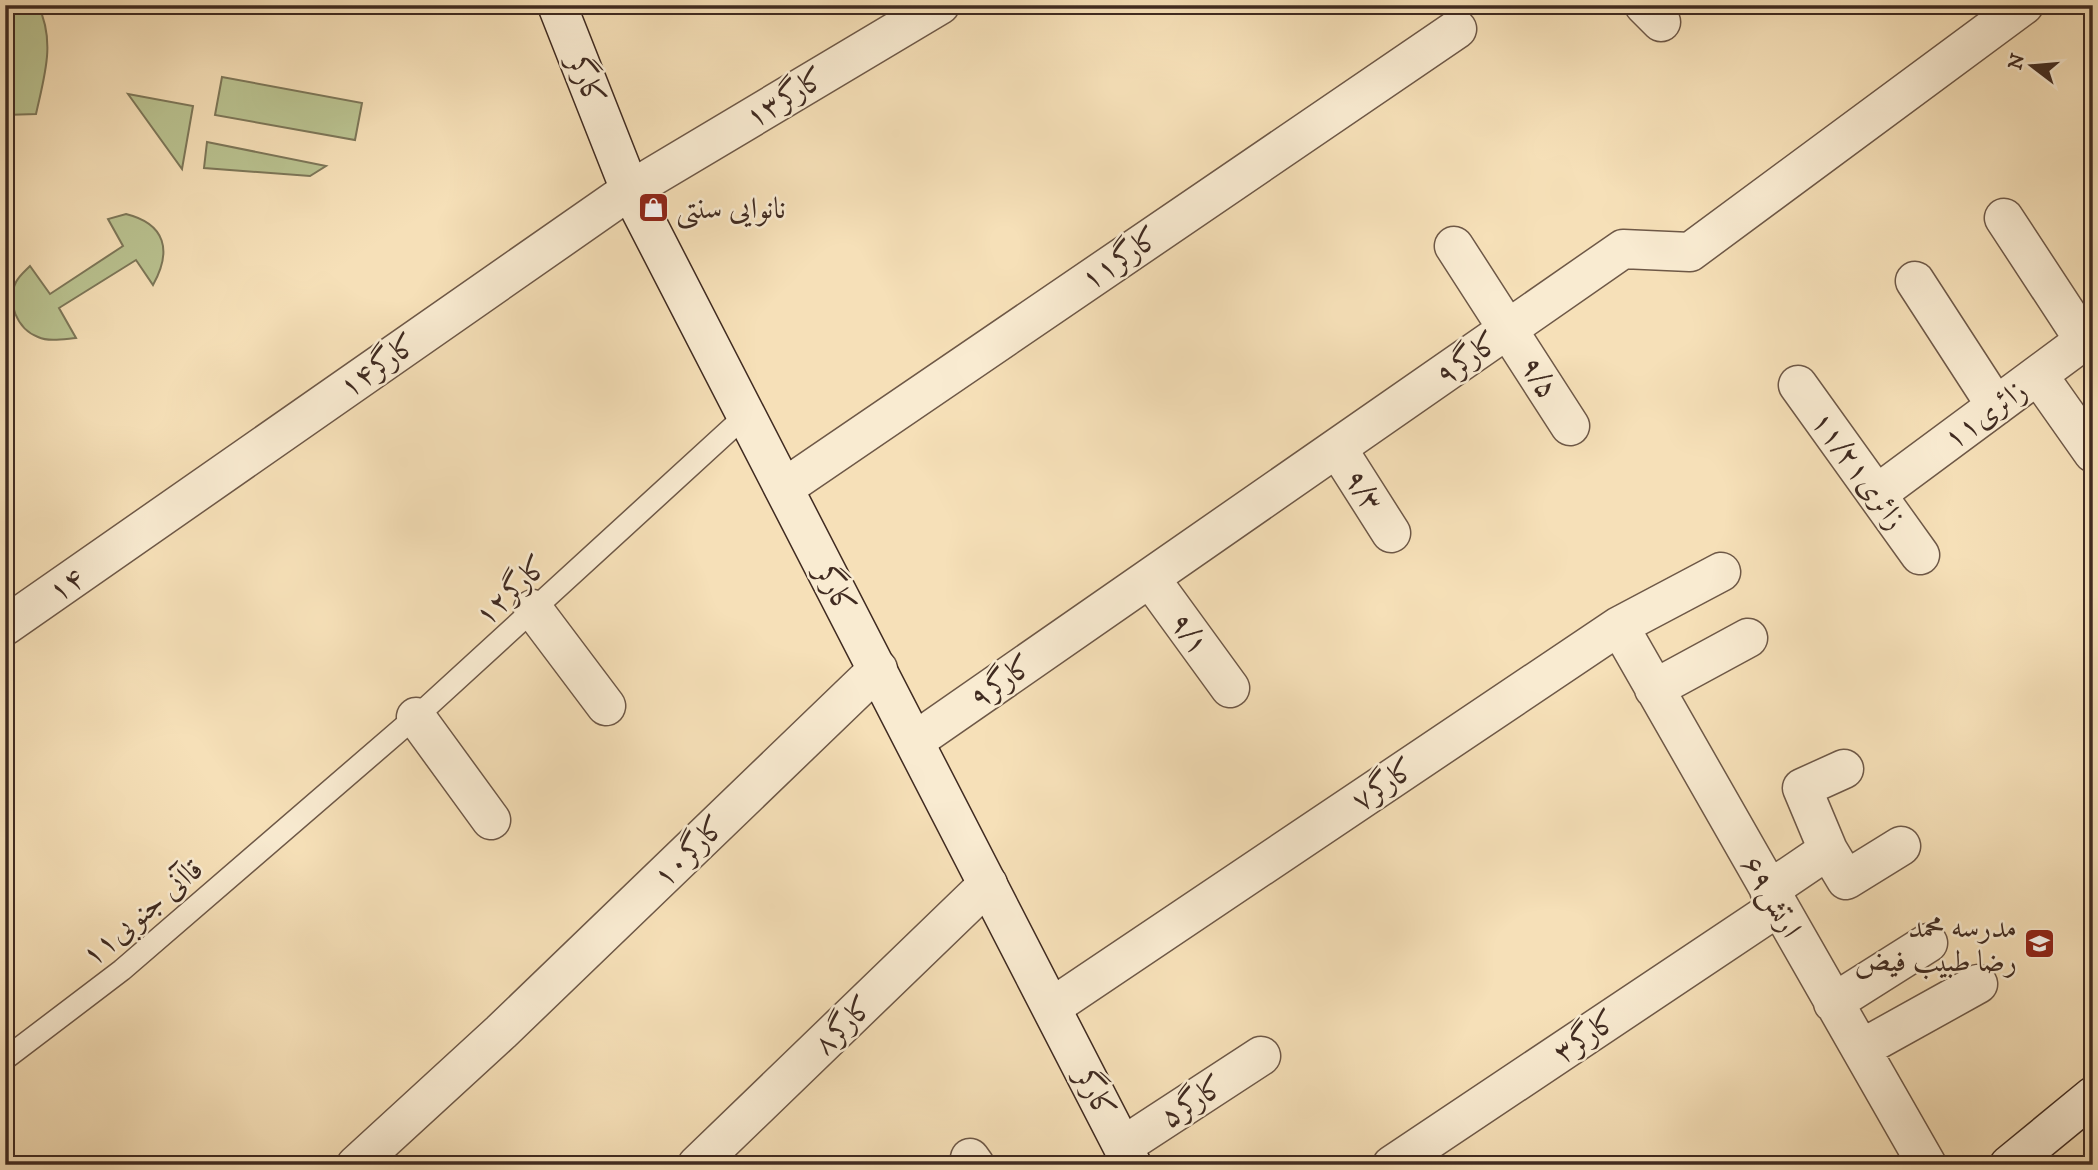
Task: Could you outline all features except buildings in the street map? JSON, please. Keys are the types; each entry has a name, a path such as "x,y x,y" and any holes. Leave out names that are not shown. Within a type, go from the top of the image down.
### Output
{"street":[{"name":"کارگر","path":"557,5 630,190 1128,1156"},
{"name":"کارگر۱۳","path":"630,190 940,5"},
{"name":"کارگر۹","path":"915,741 1623,250 1690,252 2024,5"},
{"name":"کارگر۱۱","path":"784,488 1457,29"},
{"name":"کارگر۱۴","path":"127,541 630,190"},
{"path":"2004,218 2089,337"},
{"name":"۹/۵","path":"1454,246 1570,426"},
{"path":"1915,281 1996,406"},
{"name":"زائری۱۱","path":"1877,494 2089,337"},
{"path":"2038,375 2093,453"},
{"name":"۱۱/۲۱زائری","path":"1798,385 1920,555"},
{"name":"۹/۳","path":"1337,448 1391,533"},
{"name":"۱۴","path":"5,626 127,541"},
{"name":"کارگر۷","path":"1052,1007 1619,626 1721,572"},
{"name":"۹/۱","path":"1150,578 1230,688"},
{"path":"533,610 606,706"},
{"name":"ارتش۶۹","path":"1619,626 1927,1165"},
{"path":"1654,689 1748,638"},
{"name":"کارگر۱۰","path":"356,1165 501,1032 877,669"},
{"path":"416,716 491,820"},
{"path":"1844,769 1802,788 1828,850 1846,880 1901,846"},
{"name":"کارگر۳","path":"1392,1165 1774,899 1828,850"},
{"name":"کارگر۸","path":"698,1165 988,884"},
{"path":"1833,1003 1928,943"},
{"path":"1861,1049 1978,984"},
{"name":"کارگر۵","path":"1128,1156 1261,1056"},
{"path":"2009,1165 2093,1096"}],"lane":[{"name":"کارگر۱۲","path":"313,805 416,716 746,415"},
{"name":"قاآنی جنوبی۱۱","path":"5,1059 122,970 313,805"}],"green space":[{"path":"5,5 38,5 43,19 47,60 36,114 5,115"},
{"path":"222,77 362,103 355,140 215,115"},
{"path":"128,94 193,106 182,169"},
{"path":"207,142 326,166 310,176 204,168"},
{"path":"126,214 150,225 162,240 162,261 153,285 136,260 59,308 76,338 42,339 24,328 15,314 12,298 20,276 30,266 50,294 123,246 108,219"}],"place":[{"name":"نانوایی سنتی","path":"653,208"},
{"name":"مدرسه محمد رضا طبیب فیض","path":"2040,944"}]}
